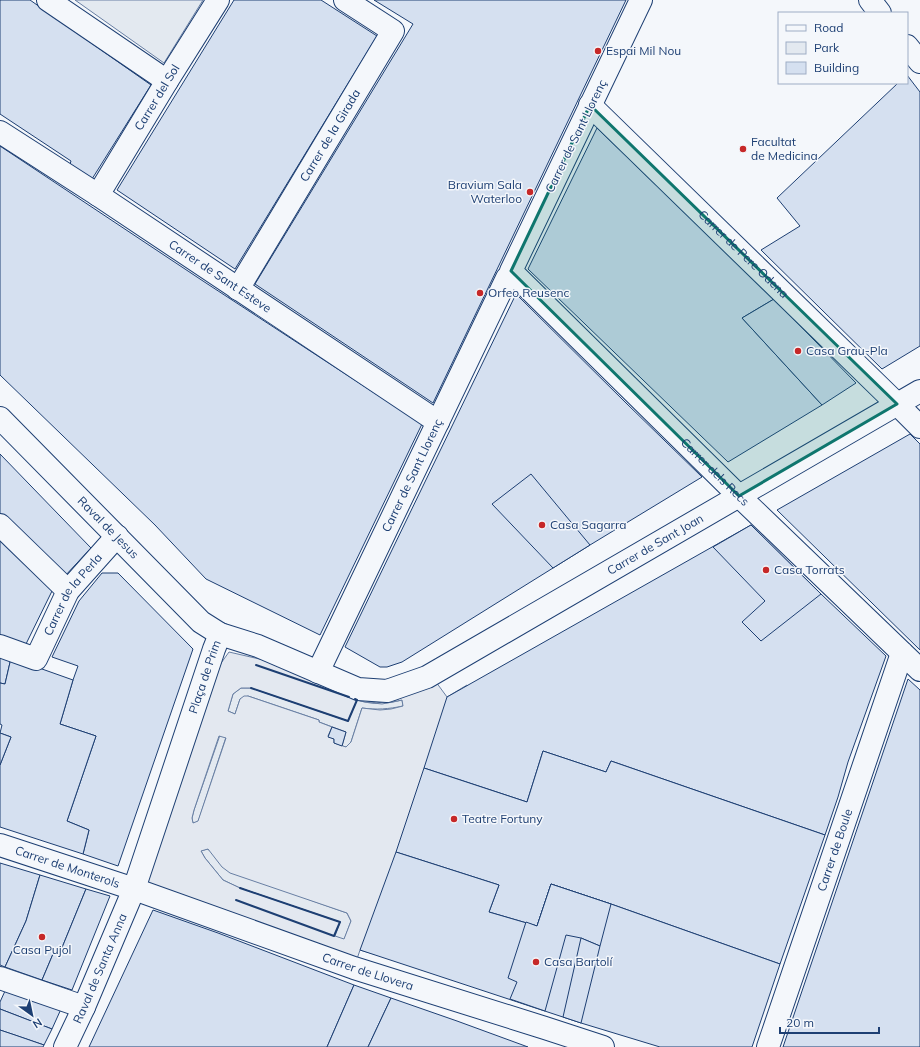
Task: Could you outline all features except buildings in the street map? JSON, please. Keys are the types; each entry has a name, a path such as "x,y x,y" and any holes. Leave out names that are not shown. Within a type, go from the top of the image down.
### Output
{"street":[{"path":"48,0 167,81"},
{"name":"Carrer del Sol","path":"98,195 218,0"},
{"name":"Carrer de la Girada","path":"238,289 393,31 345,0"},
{"name":"Carrer de Sant Llorenç","path":"318,672 641,0"},
{"path":"870,0 879,12"},
{"name":"Carrer de Pere Odena","path":"590,105 920,426"},
{"name":"Carrer de Sant Esteve","path":"0,132 98,195 438,422"},
{"name":"Carrer dels Recs","path":"509,275 920,670"},
{"name":"Carrer de Sant Joan","path":"387,691 427,677 920,391"},
{"name":"Raval de Jesus","path":"0,418 201,622 220,634"},
{"path":"0,526 68,592"},
{"name":"Carrer de la Perla","path":"0,646 36,659 68,592 117,536"},
{"name":"Plaça de Prim","path":"134,889 220,634 258,646 358,689 387,691"},
{"name":"Carrer de Boule","path":"768,1047 902,653"},
{"name":"Carrer de Monterols","path":"0,845 134,889"},
{"name":"Raval de Santa Anna","path":"65,1047 84,1007 134,889"},
{"name":"Carrer de Llovera","path":"134,889 354,968 538,1025 603,1047"},
{"path":"0,978 84,1007"}],"highlighted area":[{"path":"590,105 897,404 739,496 511,271"}],"green space":[{"path":"75,0 203,0 164,63"},
{"path":"241,688 251,688 348,721 357,700 369,703 380,703 402,700 403,706 382,709 362,708 351,742 346,747 342,746 346,732 319,722 319,720 248,696 240,699 235,714 228,711 233,694"},
{"path":"220,735 226,737 198,822 193,823 192,818 194,810"},
{"path":"207,849 310,900 347,913 351,921 344,940 334,936 340,922 240,888 223,880 201,851"}],"shaded area":[{"path":"229,652 268,661 359,699 376,703 396,700 436,682 447,697 467,685 472,696 384,957 360,950 354,968 141,892 219,666","holes":["241,688 251,688 348,721 357,700 382,704 402,700 403,706 380,710 362,708 351,742 346,747 334,743 334,739 328,736 332,727 319,722 319,720 248,696 244,696 240,699 235,714 228,711 233,694","219,736 226,738 198,821 193,823 192,818","208,849 222,867 230,873 347,913 351,921 344,939 335,936 340,922 240,888 223,880 201,851"]}],"wall":[{"path":"256,665 349,697"},
{"path":"251,688 348,721 357,700 355,699"},
{"path":"236,900 334,936 340,922 240,888"}],"place":[{"name":"Espai Mil Nou","path":"598,51"},
{"name":"Facultat de Medicina","path":"743,149"},
{"name":"Bravium Sala Waterloo","path":"530,192"},
{"name":"Orfeo Reusenc","path":"480,293"},
{"name":"Casa Grau-Pla","path":"798,351"},
{"name":"Casa Sagarra","path":"542,525"},
{"name":"Casa Torrats","path":"766,570"},
{"name":"Teatre Fortuny","path":"454,819"},
{"name":"Casa Pujol","path":"42,937"},
{"name":"Casa Bartolí","path":"536,962"}]}
